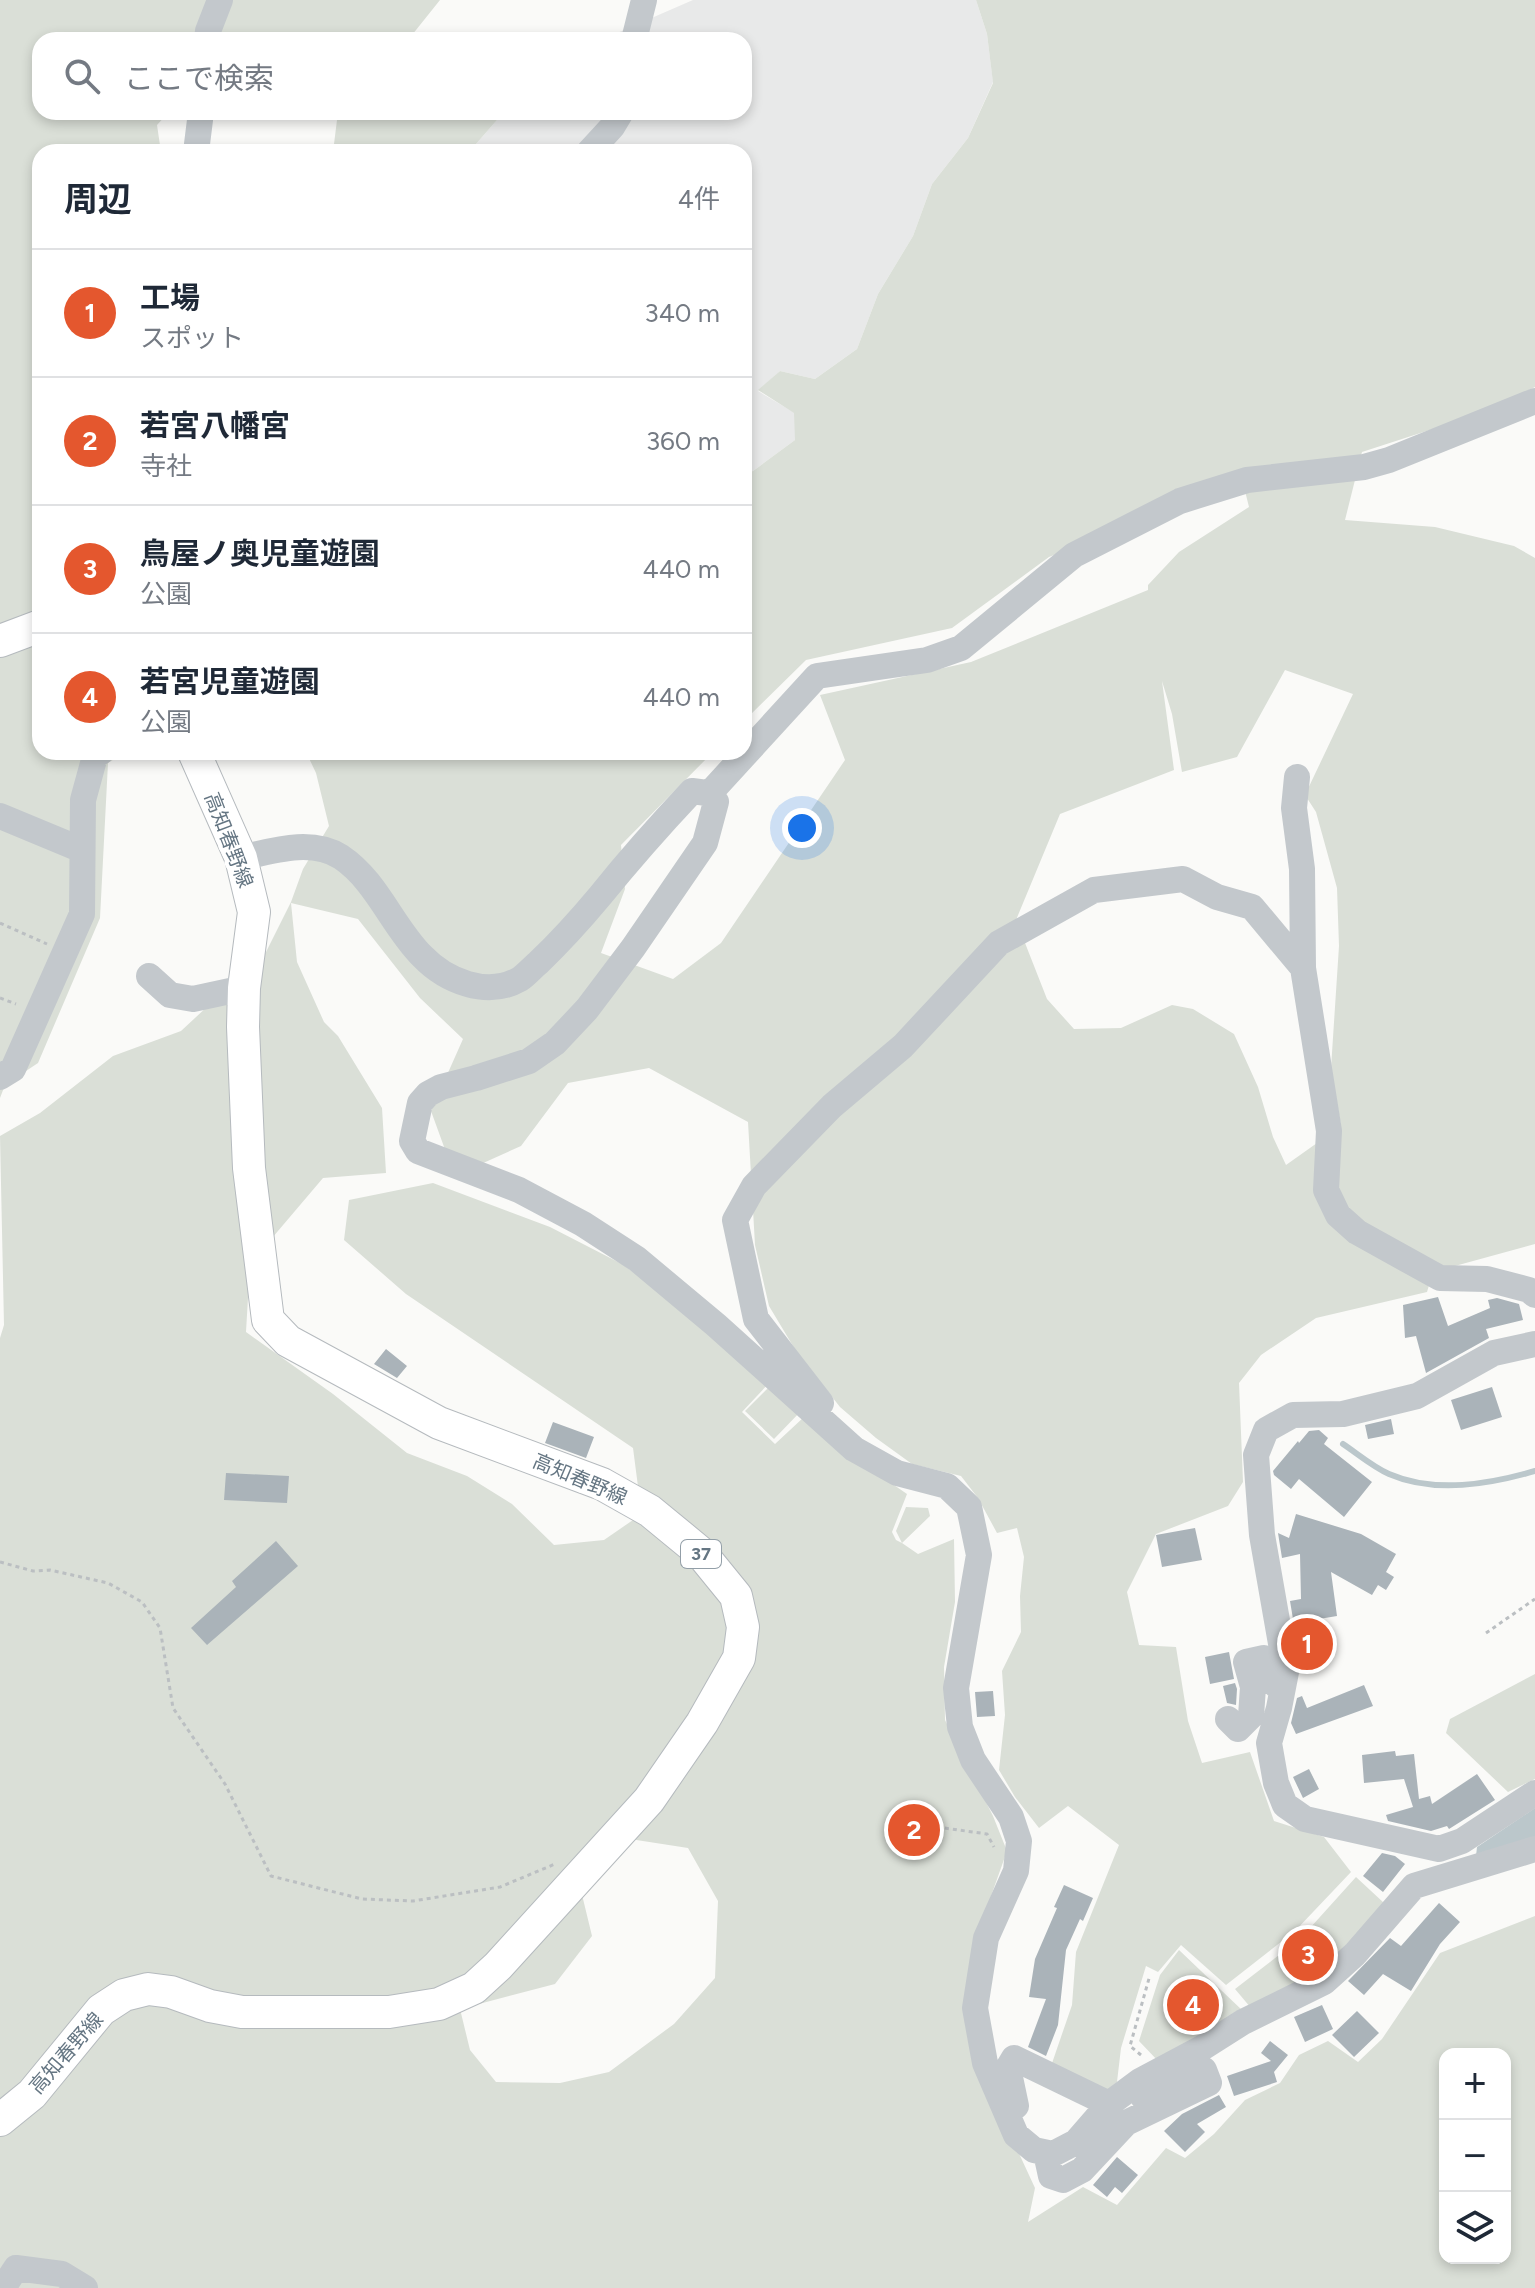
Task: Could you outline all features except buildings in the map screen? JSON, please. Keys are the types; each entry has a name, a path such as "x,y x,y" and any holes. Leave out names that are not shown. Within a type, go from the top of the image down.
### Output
{"main road":[{"path":"0,641 32,629"},
{"name":"高知春野線","path":"0,2120 32,2094 101,2010 124,1995 148,1989 171,1992 210,2006 242,2012 389,2012 439,2004 474,1988 498,1966 649,1800 702,1723 739,1658 743,1627 736,1596 701,1553 650,1511 602,1484 439,1423 288,1341 268,1320 249,1168 244,988 254,912 241,858 198,760"}],"street":[{"path":"208,32 220,0"},
{"path":"636,32 644,0"},
{"path":"197,144 200,120"},
{"path":"596,144 616,120"},
{"path":"752,747 817,676 927,660 961,648 1074,555 1180,501 1247,480 1364,467 1389,460 1535,401"},
{"path":"0,1077 13,1069 82,914 83,800 94,760"},
{"path":"709,794 740,760"},
{"path":"1297,777 1294,808 1302,869 1303,968 1329,1131 1326,1190 1338,1215 1357,1232 1440,1278 1487,1279 1529,1290 1535,1295"},
{"path":"241,858 284,848 308,847 340,856 368,882 422,956 446,974 468,985 489,989 520,979 565,937 651,833 692,791 709,794 716,802 705,843 587,1009 555,1043 529,1061 441,1087 428,1094 420,1103 412,1141 418,1151 519,1190 583,1224 637,1259 854,1449 897,1473 947,1486 969,1507 979,1555 956,1688 960,1727 973,1760 1011,1817 1019,1841 1013,1877 986,1938 975,2008 985,2063 1016,2135 1036,2148 1053,2154 1076,2142 1113,2102 1160,2070 1243,2022 1324,1982 1355,1954 1414,1886 1535,1849"},
{"path":"0,816 82,850"},
{"path":"897,1473 817,1399 756,1319 735,1220 754,1186 832,1106 903,1046 999,943 1094,890 1183,879 1217,897 1252,907 1303,968"},
{"path":"149,976 170,995 193,999 244,988"},
{"path":"1535,1344 1494,1353 1417,1396 1343,1414 1293,1415 1266,1430 1256,1455 1262,1535 1286,1672 1269,1743 1276,1783 1285,1805 1305,1819 1439,1849 1462,1841 1535,1793"},
{"path":"1228,1719 1238,1729 1251,1716 1253,1687 1246,1662 1264,1658 1272,1681 1282,1691"},
{"path":"1014,2058 1113,2102 1136,2100 1204,2070 1209,2083 1126,2123 1082,2170 1063,2180 1051,2176 1036,2148 1008,2068 1014,2058"},
{"path":"3,2288 16,2268 62,2274 85,2288"}],"path":[{"path":"0,923 65,952"},
{"path":"0,1562 33,1571 50,1570 108,1583 142,1602 160,1628 173,1708 225,1784 271,1876 362,1899 413,1901 500,1887"},
{"path":"1486,1633 1535,1599"},
{"path":"937,1827 987,1834 1013,1877"},
{"path":"1150,1975 1130,2046 1160,2070"}],"shaded area":[{"path":"0,0 440,0 414,32 32,32 32,120 162,120 157,125 160,144 32,144 32,760 113,760 108,763 100,918 38,1063 5,1085 0,1098"},
{"path":"693,0 976,0 987,34 993,82 968,138 932,184 913,236 878,294 857,349 815,379 780,371 758,391 795,413 795,440 753,471 752,144 476,144 497,120 752,120 752,32 619,32"},
{"path":"976,0 1535,0 1535,387 1482,413 1362,452 1345,520 1435,527 1514,546 1535,558 1535,1244 1433,1272 1427,1292 1316,1318 1261,1355 1239,1383 1243,1482 1228,1506 1156,1534 1127,1592 1139,1645 1176,1647 1188,1721 1202,1763 1250,1752 1274,1821 1324,1837 1351,1872 1295,1931 1226,1985 1181,1945 1158,1972 1146,1966 1121,2048 1117,2082 1105,2092 1050,2069 1072,2005 1076,1952 1119,1845 1068,1806 1039,1828 999,1770 1005,1715 1002,1671 1021,1632 1020,1596 1024,1557 1017,1528 997,1533 978,1498 961,1476 912,1464 876,1438 840,1407 796,1351 769,1306 755,1245 748,1122 649,1068 568,1083 521,1146 481,1164 447,1155 431,1111 463,1039 420,998 358,919 291,903 297,962 324,1022 338,1036 382,1108 386,1173 323,1178 250,1264 246,1332 333,1394 407,1453 467,1476 512,1504 554,1545 604,1540 633,1520 640,1502 633,1448 406,1294 344,1240 349,1200 433,1183 550,1227 622,1264 687,1311 771,1381 742,1412 775,1444 804,1417 849,1454 907,1494 892,1532 896,1540 918,1554 954,1539 955,1602 944,1667 945,1720 1007,1851 975,1941 978,2065 1035,2188 1028,2222 1083,2187 1117,2205 1166,2148 1185,2158 1214,2134 1245,2100 1280,2083 1299,2055 1328,2041 1358,2062 1382,2039 1440,1953 1535,1916 1535,2288 0,2288 0,1338 4,1325 0,1136 40,1113 113,1056 181,1031 266,952 291,902 303,869 329,826 310,760 705,760 621,845 625,889 601,953 673,979 721,943 845,760 820,695 971,662 1148,590 1148,585 1179,552 1249,507 1242,479 1049,557 952,628 806,660 752,713 752,471 795,440 794,413 758,390 780,371 815,379 857,349 878,294 913,236 932,184 968,138 993,83 987,34","holes":["1285,670 1353,694 1305,795 1316,812 1337,888 1339,946 1331,1068 1341,1126 1286,1165 1273,1137 1258,1087 1234,1034 1193,1009 1172,1005 1121,1028 1074,1029 1047,999 1016,920 1060,814 1174,770 1162,681 1172,714 1182,772 1237,757","630,1839 688,1848 718,1901 715,1978 674,2024 609,2072 560,2083 496,2082 470,2050 460,2009 555,1984 592,1936 576,1870"]},
{"path":"337,120 497,120 476,144 334,144"},
{"path":"773,1383 803,1409 774,1439 745,1411"},
{"path":"906,1507 928,1508 930,1516 902,1543 896,1531"},
{"path":"1535,1674 1535,1779 1508,1792 1446,1733 1450,1719"},
{"path":"1535,1808 1535,1840 1476,1856 1477,1847"},
{"path":"1356,1877 1384,1903 1369,1922 1324,1964 1251,2008 1235,1989 1301,1938"},
{"path":"1179,1950 1243,2011 1159,2062 1139,2041 1160,1975"}],"waterway":[{"path":"1343,1444 1383,1471 1425,1484 1481,1483 1535,1471"}],"place":[{"name":"工場","path":"1307,1644"},
{"name":"若宮八幡宮","path":"914,1830"},
{"name":"鳥屋ノ奥児童遊園","path":"1308,1955"},
{"name":"若宮児童遊園","path":"1193,2005"}]}
